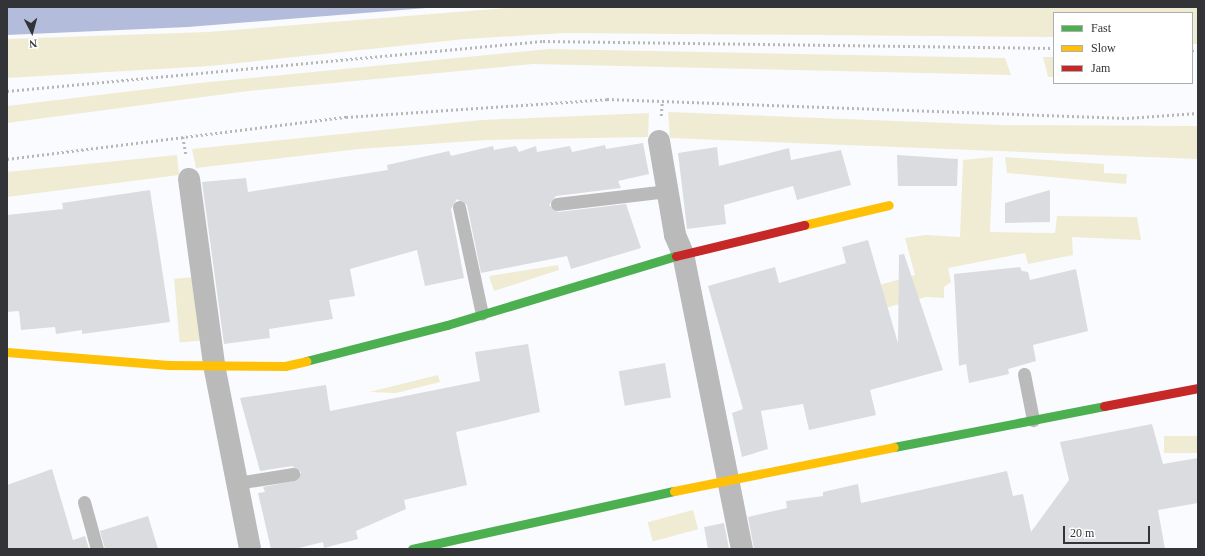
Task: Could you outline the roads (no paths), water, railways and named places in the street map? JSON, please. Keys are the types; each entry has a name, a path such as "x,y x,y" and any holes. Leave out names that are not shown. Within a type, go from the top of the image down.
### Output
{"street":[{"path":"659,142 674,236 683,254 742,549"},
{"path":"189,179 214,365 250,549"},
{"path":"7,352 214,365 285,366 482,314 683,254 889,205"},
{"path":"412,549 727,479 1198,388"}],"lane":[{"path":"556,204 667,191"},
{"path":"459,207 482,314"},
{"path":"1024,374 1033,420"},
{"path":"238,483 293,474"},
{"path":"84,502 96,549"}],"water":[{"path":"7,7 439,7 188,27 7,35"}]}
